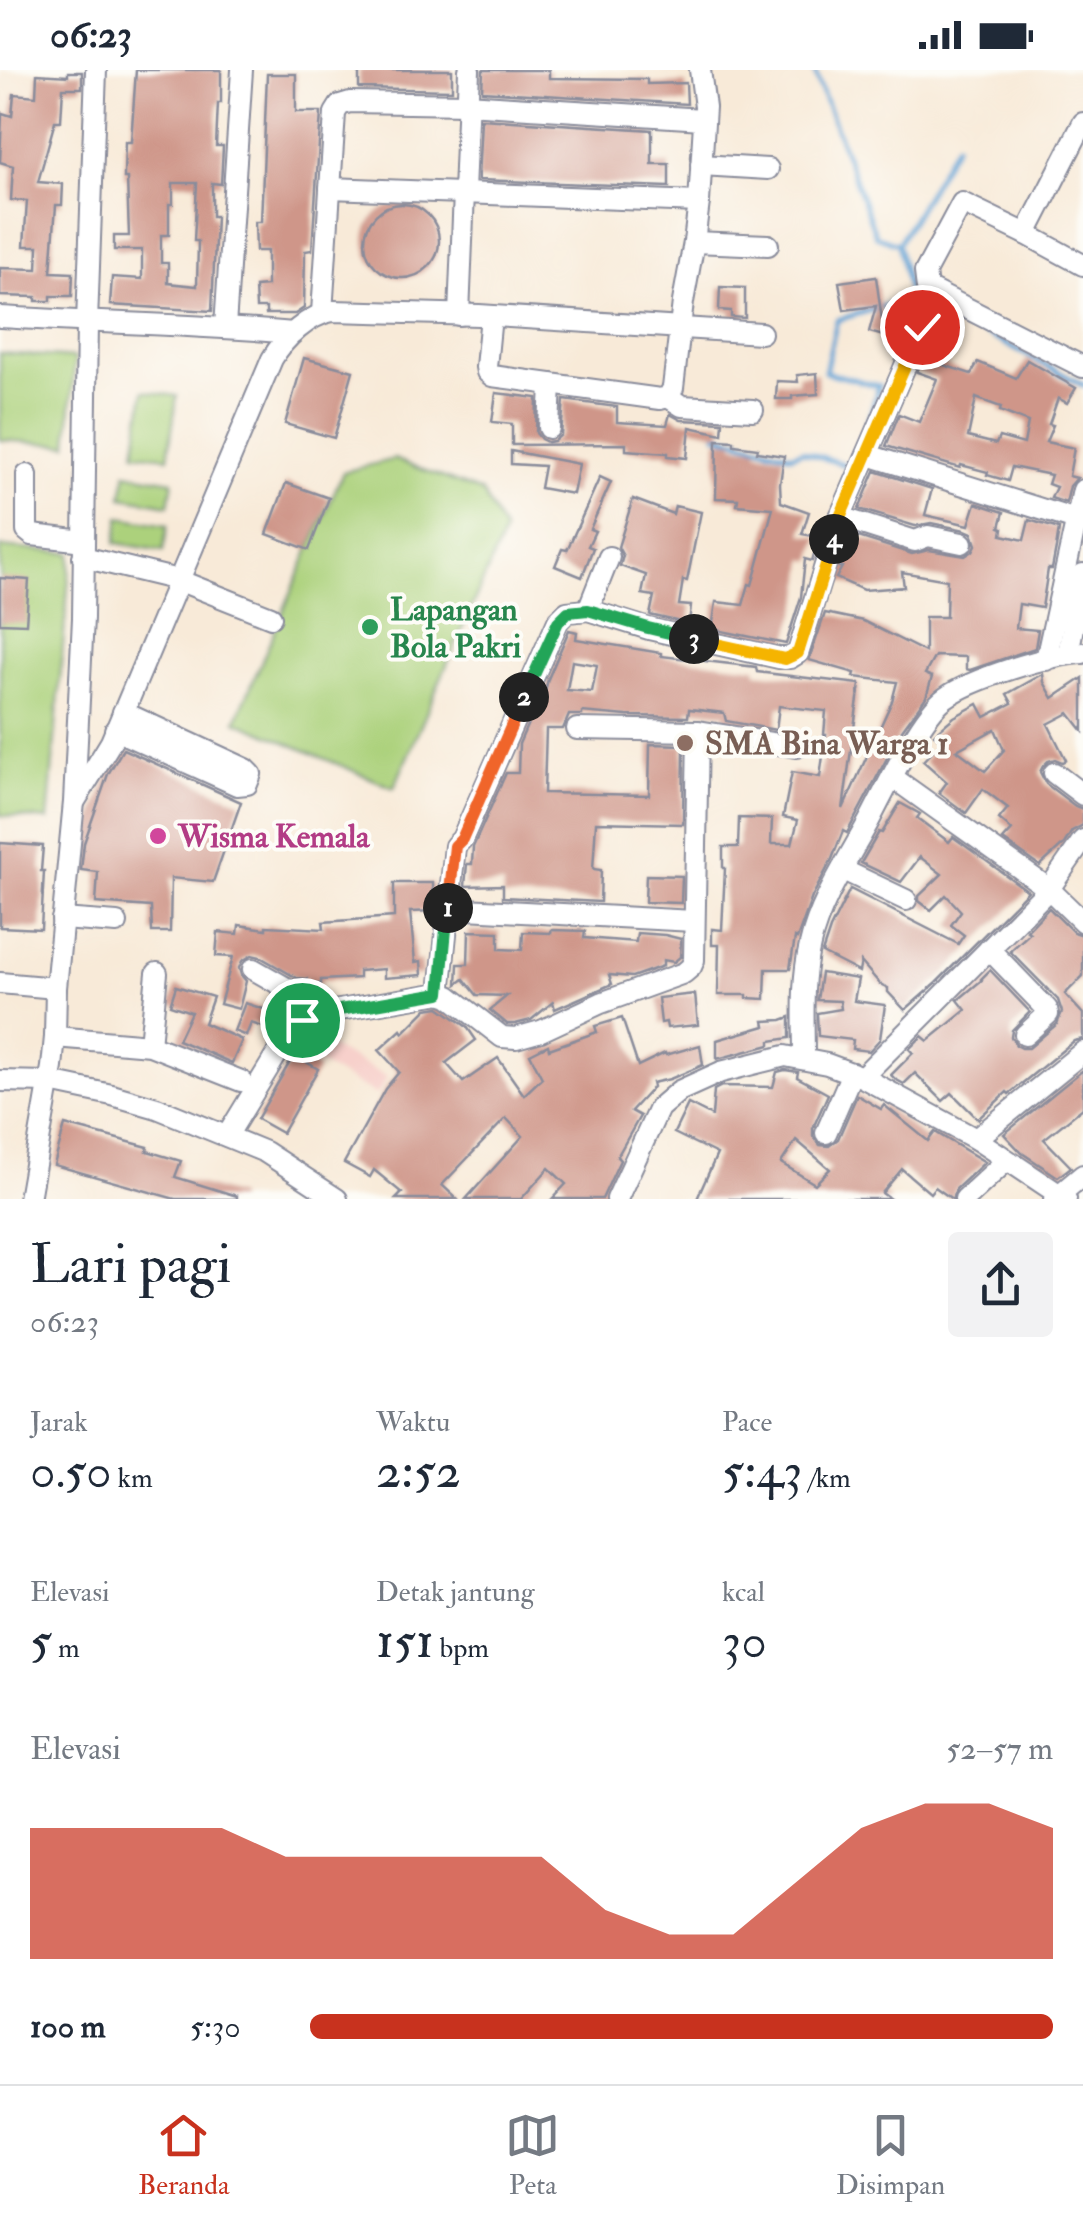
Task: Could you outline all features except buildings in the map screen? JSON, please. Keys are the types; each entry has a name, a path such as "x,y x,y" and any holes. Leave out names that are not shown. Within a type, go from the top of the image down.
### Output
{"street":[{"path":"29,1199 50,1082 74,802 96,70"},
{"path":"225,326 242,70"},
{"path":"460,314 469,70"},
{"path":"668,397 673,388 698,202 704,107 700,70"},
{"path":"322,313 335,113 340,105 467,104 703,119"},
{"path":"1026,234 1083,123"},
{"path":"700,164 768,168"},
{"path":"330,188 698,202"},
{"path":"1083,265 962,204 925,272 927,288 1083,366"},
{"path":"694,242 768,245"},
{"path":"74,802 119,721 272,359 280,344 322,313 460,314 760,333"},
{"path":"0,316 225,326 293,333"},
{"path":"490,316 487,372 492,376 668,397 682,406 753,410"},
{"path":"440,993 455,846 462,839 558,622 568,612 588,610 779,658 798,653 840,517 922,327"},
{"path":"549,428 551,384"},
{"path":"868,455 1076,520"},
{"path":"26,475 27,531 32,535 178,580 272,617"},
{"path":"1046,660 1083,490"},
{"path":"840,517 915,542 928,536 962,544"},
{"path":"588,610 609,556"},
{"path":"804,1059 805,971 810,940 892,778 944,698 995,674 1076,653 1083,574"},
{"path":"119,721 246,770 251,774 248,784 237,785 119,721"},
{"path":"578,729 698,731 797,747"},
{"path":"227,1136 294,1026 310,1015 440,993 502,1037 516,1038 691,967 698,731"},
{"path":"1054,773 1083,795"},
{"path":"892,778 1049,889 1083,922"},
{"path":"826,1133 857,1075 1049,889 1083,840"},
{"path":"843,870 906,900"},
{"path":"448,908 694,922"},
{"path":"62,920 117,924"},
{"path":"990,949 1048,1009 1048,1014 1025,1034"},
{"path":"253,969 304,998 310,1015"},
{"path":"150,1044 158,972"},
{"path":"0,983 56,988"},
{"path":"55,1037 150,1044 242,1082"},
{"path":"976,1139 1083,1052"},
{"path":"618,1199 659,1108 679,1091 722,1072 785,1056 857,1075 976,1139 1059,1198 1083,1175"},
{"path":"0,1081 50,1082 157,1108 265,1152 337,1199"},
{"path":"964,1199 1006,1161"}],"shaded area":[{"path":"318,1040 387,1077 377,1095 308,1058"}],"green space":[{"path":"0,353 75,358 68,445 0,440"},
{"path":"144,391 177,396 168,457 135,453"},
{"name":"Lapangan Bola Pakri","path":"394,459 482,492 504,532 394,788 236,721 343,472"},
{"path":"126,473 173,481 169,505 122,497"},
{"path":"120,517 168,525 163,551 116,543"},
{"path":"0,547 71,553 48,820 0,815"}],"waterway":[{"path":"814,70 876,236 898,244 910,299 968,324 1083,385"},
{"path":"898,244 956,144"},
{"path":"717,435 792,455 802,451 849,466 879,386 825,372 837,320 909,299"}],"place":[{"name":"Lapangan Bola Pakri","path":"370,627"},
{"name":"SMA Bina Warga 1","path":"685,743"},
{"name":"Wisma Kemala","path":"158,836"}],"route":[{"path":"302,1020 310,1015 440,993 455,846 462,839 558,622 568,612 588,610 779,658 798,653 840,517 922,327"}]}
